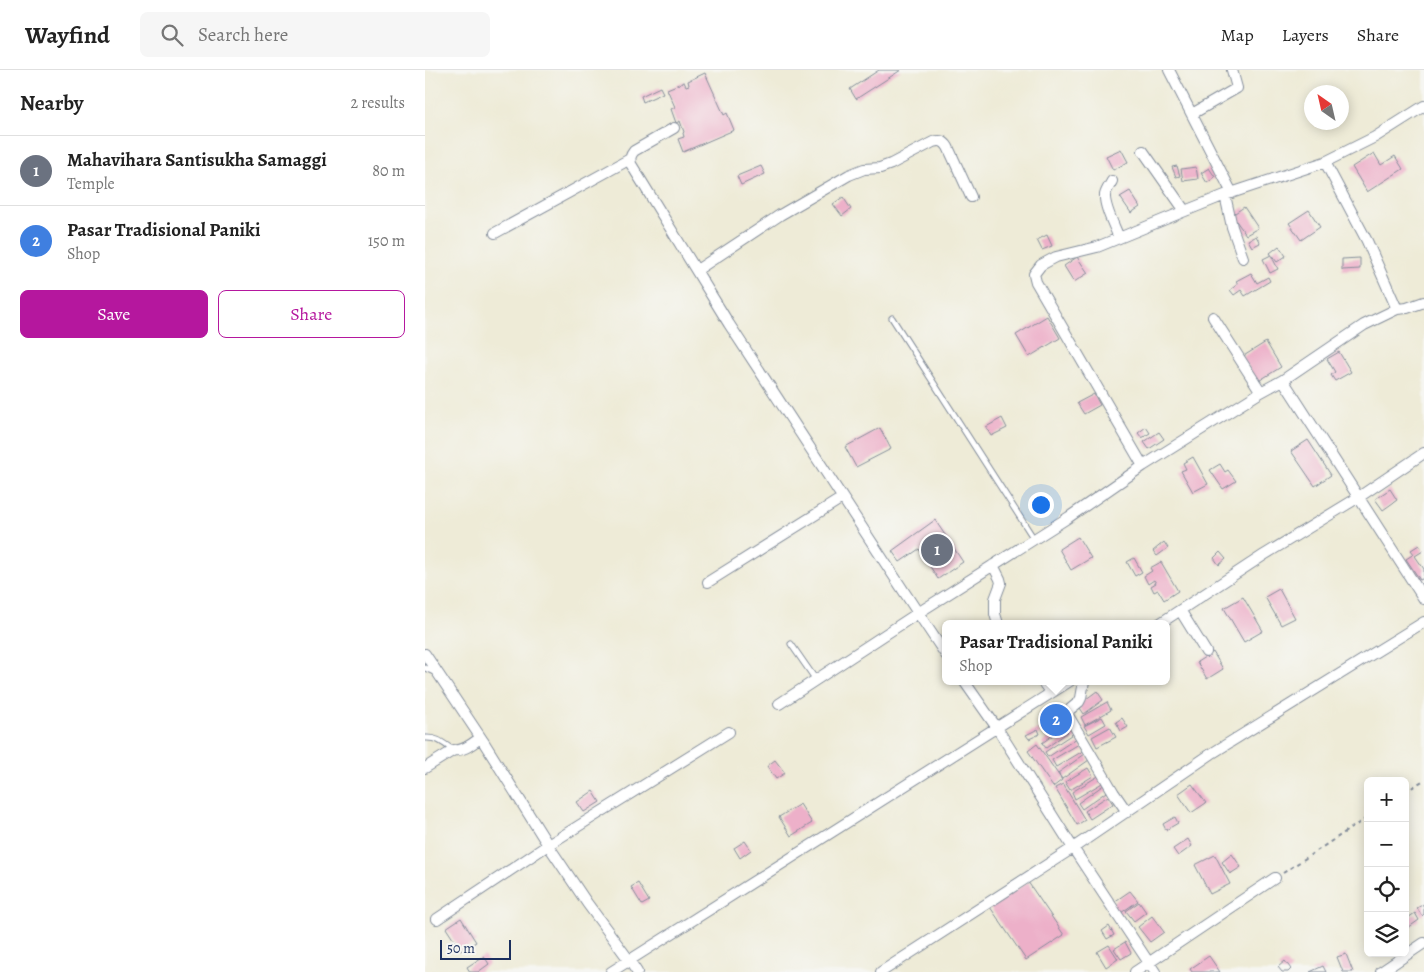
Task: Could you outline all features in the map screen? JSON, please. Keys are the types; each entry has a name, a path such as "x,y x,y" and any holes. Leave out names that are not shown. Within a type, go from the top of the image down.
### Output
{"street":[{"path":"1169,70 1192,114 1229,194 1232,227 1243,258"},
{"path":"1192,114 1237,88 1232,70"},
{"path":"1143,466 1036,282 1034,274 1041,265 1056,257 1097,247 1229,194 1325,162 1375,137 1424,106"},
{"path":"674,128 634,151 630,159 631,164 735,332 917,614 942,649"},
{"path":"697,270 780,215 849,175 864,169 880,168 891,164 933,142 944,142 971,197"},
{"path":"1143,151 1185,211"},
{"path":"495,233 630,159"},
{"path":"1325,162 1367,241 1397,309"},
{"path":"1112,181 1105,198 1119,238"},
{"path":"779,704 1069,518 1143,466 1283,380 1365,326 1397,309 1407,308 1424,302"},
{"path":"1213,317 1261,392"},
{"path":"1283,380 1424,599"},
{"path":"1165,620 1264,555 1359,497 1424,453"},
{"path":"708,582 842,498"},
{"path":"993,565 1001,579 995,599 997,620"},
{"path":"1180,610 1206,652"},
{"path":"881,972 1073,848 1211,754 1424,622"},
{"path":"425,654 548,845 637,972"},
{"path":"967,685 997,728 1155,972"},
{"path":"1045,685 1051,693"},
{"path":"611,972 1064,685"},
{"path":"1083,685 1079,702 1068,711 1069,717 1127,812"},
{"path":"437,919 548,845 729,732"},
{"path":"425,768 454,750 456,752 480,738"},
{"path":"1135,972 1275,878"},
{"path":"1381,972 1424,943"}],"lane":[{"path":"892,318 972,440 1034,540"},
{"path":"791,644 816,680"},
{"path":"425,668 437,673"},
{"path":"425,738 437,739 454,750"}],"path":[{"path":"1409,789 1424,780"},
{"path":"1275,878 1364,820"}],"building":[{"path":"879,70 901,70 856,99 850,89"},
{"path":"705,73 724,115 727,113 734,130 683,152 678,139 684,137 684,132 680,121 676,123 671,109 675,107 667,89 684,82 686,86 689,85 688,81"},
{"path":"660,87 663,93 643,102 641,96"},
{"path":"1121,149 1128,162 1113,170 1106,156"},
{"path":"1374,153 1381,165 1395,156 1403,169 1367,192 1352,167"},
{"path":"761,166 765,174 741,185 737,176"},
{"path":"1177,166 1180,176 1176,177 1172,167"},
{"path":"1196,167 1198,179 1183,181 1181,169"},
{"path":"1209,168 1215,177 1207,183 1201,173"},
{"path":"1130,191 1140,207 1131,213 1120,197"},
{"path":"843,197 851,209 842,216 833,204"},
{"path":"1244,207 1258,228 1246,235 1232,215"},
{"path":"1309,210 1320,227 1301,240 1289,223"},
{"path":"1047,235 1052,246 1042,250 1037,240"},
{"path":"1256,236 1260,243 1252,247 1248,240"},
{"path":"1279,246 1286,256 1277,262 1270,253"},
{"path":"1271,255 1278,269 1270,273 1263,259"},
{"path":"1077,257 1088,273 1074,282 1064,266"},
{"path":"1360,258 1360,269 1342,270 1342,259"},
{"path":"1251,273 1257,283 1268,277 1270,281 1245,296 1241,290 1234,295 1230,290 1238,284 1236,281"},
{"path":"1047,316 1060,338 1029,357 1016,335"},
{"path":"1266,342 1281,367 1257,382 1242,357"},
{"path":"1339,352 1351,372 1335,381 1331,375 1335,372 1327,359"},
{"path":"1094,394 1100,405 1084,414 1077,403"},
{"path":"1002,418 1007,428 991,436 986,427"},
{"path":"1146,427 1150,433 1142,438 1138,433"},
{"path":"880,428 891,449 856,467 845,447"},
{"path":"1159,432 1164,439 1149,449 1144,442"},
{"path":"1308,440 1331,475 1315,486 1291,451"},
{"path":"1193,457 1208,484 1193,492 1181,471 1186,469 1183,463"},
{"path":"1220,464 1225,472 1228,470 1236,481 1223,489 1210,470"},
{"path":"1390,489 1397,500 1383,510 1375,499"},
{"path":"935,520 963,562 938,579 919,549 900,562 892,551"},
{"path":"1078,537 1091,558 1071,570 1059,549"},
{"path":"1164,542 1168,548 1157,556 1153,551"},
{"path":"1419,545 1423,551 1415,556 1424,569 1424,578 1420,580 1406,559 1414,554 1411,550"},
{"path":"1220,552 1226,559 1219,565 1214,558"},
{"path":"1134,558 1142,572 1135,576 1127,562"},
{"path":"1161,562 1178,591 1164,600 1158,590 1154,592 1151,586 1156,583 1154,580 1148,584 1144,576 1152,571 1150,568"},
{"path":"1279,589 1295,618 1281,625 1265,597"},
{"path":"1243,597 1263,631 1244,642 1224,608"},
{"path":"1213,652 1223,669 1207,679 1197,662"},
{"path":"1097,691 1103,700 1084,714 1078,705"},
{"path":"1107,702 1111,710 1085,725 1081,717"},
{"path":"1063,710 1068,716 1050,731 1045,724"},
{"path":"1102,717 1106,724 1089,734 1084,726"},
{"path":"1122,718 1128,727 1121,731 1116,722"},
{"path":"1064,727 1068,732 1046,748 1042,743"},
{"path":"1110,727 1116,737 1097,747 1092,737"},
{"path":"1038,729 1040,734 1029,739 1026,735"},
{"path":"1074,733 1077,738 1048,757 1045,752"},
{"path":"1037,744 1062,780 1053,787 1028,751"},
{"path":"1079,744 1083,751 1056,767 1052,760"},
{"path":"1085,754 1089,760 1062,779 1058,773"},
{"path":"775,760 785,773 776,779 767,766"},
{"path":"1088,768 1093,776 1070,790 1065,782"},
{"path":"1100,775 1104,782 1075,799 1072,792"},
{"path":"1063,784 1085,820 1077,825 1055,788"},
{"path":"1105,784 1109,790 1082,809 1078,803"},
{"path":"1192,784 1206,803 1191,813 1178,794"},
{"path":"593,791 600,802 584,812 577,802"},
{"path":"1108,796 1113,804 1090,819 1085,811"},
{"path":"800,804 812,823 791,836 779,817"},
{"path":"1175,817 1178,823 1166,830 1163,824"},
{"path":"1188,839 1192,846 1178,856 1173,849"},
{"path":"745,841 751,850 740,858 734,848"},
{"path":"1232,854 1241,867 1230,874 1222,862"},
{"path":"1215,855 1230,884 1210,894 1195,865"},
{"path":"1028,882 1064,935 1026,960 990,907"},
{"path":"638,883 649,901 642,905 631,887"},
{"path":"1130,891 1138,901 1118,915 1111,904"},
{"path":"1139,902 1146,912 1134,921 1126,911"},
{"path":"1424,904 1424,914 1422,916 1417,908"},
{"path":"1415,913 1419,920 1409,927 1409,917"},
{"path":"1152,916 1164,932 1150,942 1138,927"},
{"path":"461,918 476,942 461,951 446,928"},
{"path":"1109,926 1114,935 1107,939 1102,931"},
{"path":"1125,942 1131,953 1121,959 1114,949"},
{"path":"1109,945 1118,959 1106,967 1097,952"},
{"path":"1346,954 1353,972 1343,972 1337,957"},
{"path":"484,956 489,964 478,972 470,972 467,967"},
{"path":"1209,956 1220,972 1192,972 1190,969"},
{"path":"1285,961 1291,969 1288,972 1282,972 1278,967"},
{"path":"1323,966 1326,972 1310,972"}],"place":[{"name":"Mahavihara Santisukha Samaggi","path":"937,550"},
{"name":"Pasar Tradisional Paniki","path":"1056,720"}]}
